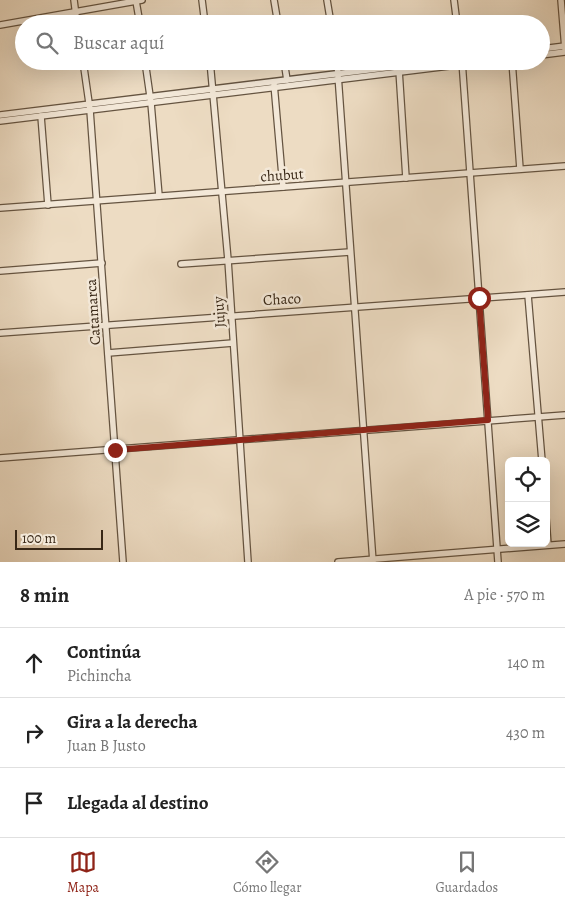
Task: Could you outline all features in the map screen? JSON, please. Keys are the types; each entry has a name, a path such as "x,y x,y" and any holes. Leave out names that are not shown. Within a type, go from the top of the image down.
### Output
{"street":[{"path":"74,0 76,15"},
{"path":"58,15 139,0 140,15"},
{"path":"202,0 204,15"},
{"path":"274,0 276,15"},
{"path":"327,0 330,15"},
{"path":"454,0 456,15"},
{"path":"561,0 565,49"},
{"path":"0,25 15,22"},
{"path":"550,49 565,49"},
{"path":"550,53 565,49"},
{"name":"Catamarca","path":"84,70 102,264 123,562"},
{"path":"146,70 151,100 158,196"},
{"name":"Jujuy","path":"211,70 228,260 248,562"},
{"path":"285,70 287,80"},
{"path":"338,70 373,561"},
{"path":"0,115 151,100 392,70"},
{"path":"399,70 406,178"},
{"path":"462,70 498,562"},
{"path":"513,70 520,169"},
{"path":"274,85 287,80 339,77"},
{"path":"274,85 283,187"},
{"path":"0,121 89,107"},
{"path":"41,116 48,205"},
{"name":"chubut","path":"0,208 565,166"},
{"path":"181,264 350,252"},
{"path":"0,271 102,264"},
{"name":"Chaco","path":"0,333 231,314 565,292"},
{"path":"528,294 542,457"},
{"path":"108,353 233,343"},
{"path":"0,458 565,414"},
{"path":"550,545 565,544"},
{"path":"338,562 373,561 522,547"}],"route":[{"path":"115,450 488,420 479,298"}]}
